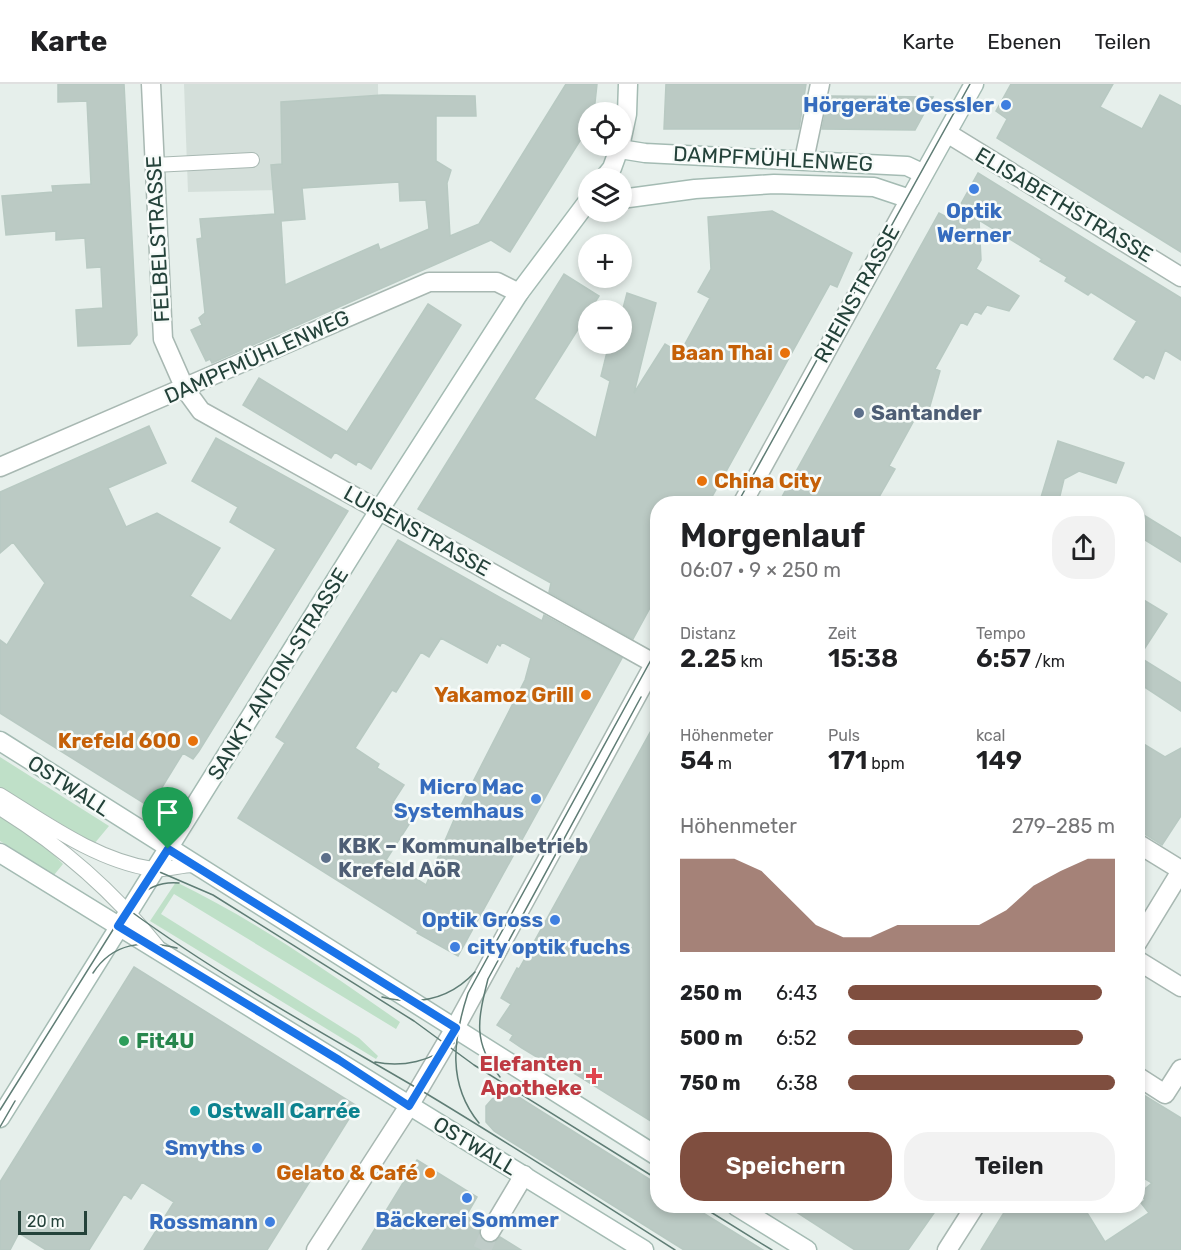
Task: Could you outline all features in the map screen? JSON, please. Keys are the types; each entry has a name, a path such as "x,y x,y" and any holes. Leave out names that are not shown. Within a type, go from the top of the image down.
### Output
{"street":[{"name":"FELBELSTRASSE","path":"151,84 163,339 184,389"},
{"path":"627,102 628,84"},
{"path":"804,160 820,84"},
{"name":"RHEINSTRASSE","path":"746,496 974,84"},
{"name":"ELISABETHSTRASSE","path":"947,133 1181,276"},
{"name":"DAMPFMÜHLENWEG","path":"632,149 645,153 907,166 924,174"},
{"name":"DAMPFMÜHLENWEG","path":"632,198 695,189 774,184 874,187 910,199"},
{"name":"SANKT-ANTON-STRASSE","path":"0,1118 380,509 519,293 578,215"},
{"name":"DAMPFMÜHLENWEG","path":"0,467 429,282 497,282 519,293"},
{"name":"LUISENSTRASSE","path":"184,389 201,411 650,660"},
{"path":"316,1250 409,1106 456,1028 650,674"},
{"name":"OSTWALL","path":"0,741 650,1152"},
{"path":"1145,848 1181,871 1145,931"},
{"name":"OSTWALL","path":"0,853 124,918 160,951 644,1250"},
{"path":"1145,965 1181,987"},
{"path":"1145,1081 1166,1094 1181,1069"},
{"path":"490,1232 524,1175"},
{"path":"747,1213 807,1250"},
{"path":"947,1250 971,1213"}],"lane":[{"path":"154,165 252,160"},
{"path":"0,795 79,843 114,858 155,870 193,865"},
{"path":"0,807 37,830 124,918"}],"shaded area":[{"path":"184,84 378,84 379,183 282,190 188,192"}],"green space":[{"path":"0,757 109,826 94,844 0,787"},
{"path":"0,814 40,841 63,864 54,875 0,841"},
{"path":"176,882 263,930 400,1022 396,1029 174,894 161,914 359,1038 378,1056 376,1059 150,921"}],"building":[{"path":"58,84 124,84 137,335 130,344 78,346 76,310 103,308 101,267 87,268 85,238 56,240 56,231 6,235 2,196 53,192 52,186 91,184 87,101 58,102"},
{"path":"566,84 597,84 595,102 578,102 578,144 510,252 491,240 212,363 210,359 206,361 191,330 202,325 199,318 205,313 197,239 202,238 200,219 275,214 271,165 282,164 281,102 382,95 475,96 476,116 436,116 436,161 451,170 447,183 450,236 479,224","holes":["399,182 400,201 426,200 429,229 380,250 378,244 285,285 281,221 305,219 302,188"]},
{"path":"666,84 806,84 799,129 664,129"},
{"path":"1011,84 1113,84 1100,107 1142,129 1160,95 1181,106 1181,252 997,138 1007,119 996,111"},
{"path":"829,96 933,97 915,130 822,129"},
{"path":"978,173 1181,298 1181,360 1165,350 1154,379 1146,374 1143,378 1114,359 1137,321 1091,292 1088,295 1065,281 1067,277 1040,261 1042,259 979,220 981,260 976,269 1019,296 1009,311 987,305 981,314 975,311 967,325 961,322 935,369 940,371 926,420 917,415 889,466 895,469 880,496 782,496 939,213 952,220"},
{"path":"772,211 852,253 837,287 830,284 712,496 650,496 650,608 633,639 549,592 551,583 418,509 564,274 578,283 578,288 586,288 599,296 596,300 578,300 578,329 534,399 596,438 610,381 601,376 606,354 632,354 632,300 625,300 627,293 656,303 634,393 665,344 680,353 710,298 698,292 711,269 708,217"},
{"path":"428,304 461,325 371,469 358,461 356,465 335,452 331,458 243,405 259,378 347,432"},
{"path":"149,426 166,463 108,488 126,527 157,513 220,548 190,596 231,621 276,549 230,522 238,507 192,481 216,438 348,511 199,751 193,759 183,753 150,807 0,713 0,640 7,645 45,583 13,542 0,553 0,492"},
{"path":"1058,441 1124,463 1116,483 1079,471 1064,479 1060,496 1041,496"},
{"path":"1145,516 1181,538 1181,562 1145,540"},
{"path":"398,540 542,621 544,615 622,658 458,956 417,933 418,931 238,818 285,743 276,737","holes":["441,638 487,663 497,644 500,646 502,642 531,658 525,680 456,815 426,885 386,860 415,815 393,802 404,785 377,768 379,764 355,748 392,690 396,692 421,652 429,657"]},
{"path":"1145,601 1167,614 1145,648"},
{"path":"1145,661 1181,683 1181,711 1145,687"},
{"path":"650,733 650,1121 561,1065 558,1070 522,1048 510,1040 513,1035 497,1025 511,1004 501,998 517,968 519,969"},
{"path":"1145,745 1165,757 1181,748 1181,816 1162,845 1145,834"},
{"name":"Ostwall Carrée","path":"134,967 357,1106 267,1250 144,1250 174,1202 142,1182 131,1199 124,1194 89,1250 46,1250 19,1233 10,1250 0,1250 0,1182"},
{"path":"505,1093 517,1096 650,1180 650,1213 703,1213 763,1250 684,1250 494,1131 486,1122 486,1106 494,1097"},
{"path":"1145,1096 1181,1118 1181,1250 981,1250 1004,1213 1087,1213 1105,1242 1149,1213 1145,1208 1145,1189 1152,1183 1145,1179"},
{"path":"417,1160 477,1197 466,1216 481,1225 479,1232 484,1241 495,1242 500,1237 521,1250 362,1250"},
{"path":"798,1213 934,1213 908,1250 855,1250"}],"tunnel":[{"path":"482,1250 490,1232"}],"tram line":[{"path":"741,496 970,84"},
{"path":"479,1123 462,1093 456,1061 456,1044 468,993 650,662"},
{"path":"500,1077 485,1053 481,1041 480,1018 488,979 641,697"},
{"path":"155,870 213,895 414,1021 474,1065 650,1175"},
{"path":"0,1110 131,901 154,887 165,883 179,883"},
{"path":"129,910 236,982 454,1110 675,1250"},
{"path":"93,973 110,955 130,946 153,944 177,948"},
{"path":"382,997 408,1001 444,995 475,972"},
{"path":"375,1062 385,1064 416,1062 454,1043"},
{"path":"0,1127 15,1101"},
{"path":"712,1213 772,1250"}],"place":[{"name":"Hörgeräte Gessler","path":"1006,105"},
{"name":"Optik Werner","path":"974,189"},
{"name":"Baan Thai","path":"785,353"},
{"name":"Santander","path":"859,413"},
{"name":"China City","path":"702,481"},
{"name":"Yakamoz Grill","path":"586,695"},
{"name":"Krefeld 600","path":"193,741"},
{"name":"Micro Mac Systemhaus","path":"536,799"},
{"name":"KBK – Kommunalbetrieb Krefeld AöR","path":"326,858"},
{"name":"Optik Gross","path":"555,920"},
{"name":"city optik fuchs","path":"455,947"},
{"name":"Fit4U","path":"124,1041"},
{"name":"Elefanten Apotheke","path":"594,1076"},
{"name":"Ostwall Carrée","path":"195,1111"},
{"name":"Smyths","path":"257,1148"},
{"name":"Gelato & Café","path":"430,1173"},
{"name":"Bäckerei Sommer","path":"467,1198"},
{"name":"Rossmann","path":"270,1222"}],"route":[{"path":"168,849 456,1028 409,1106 339,1060 118,926 168,849"}]}
